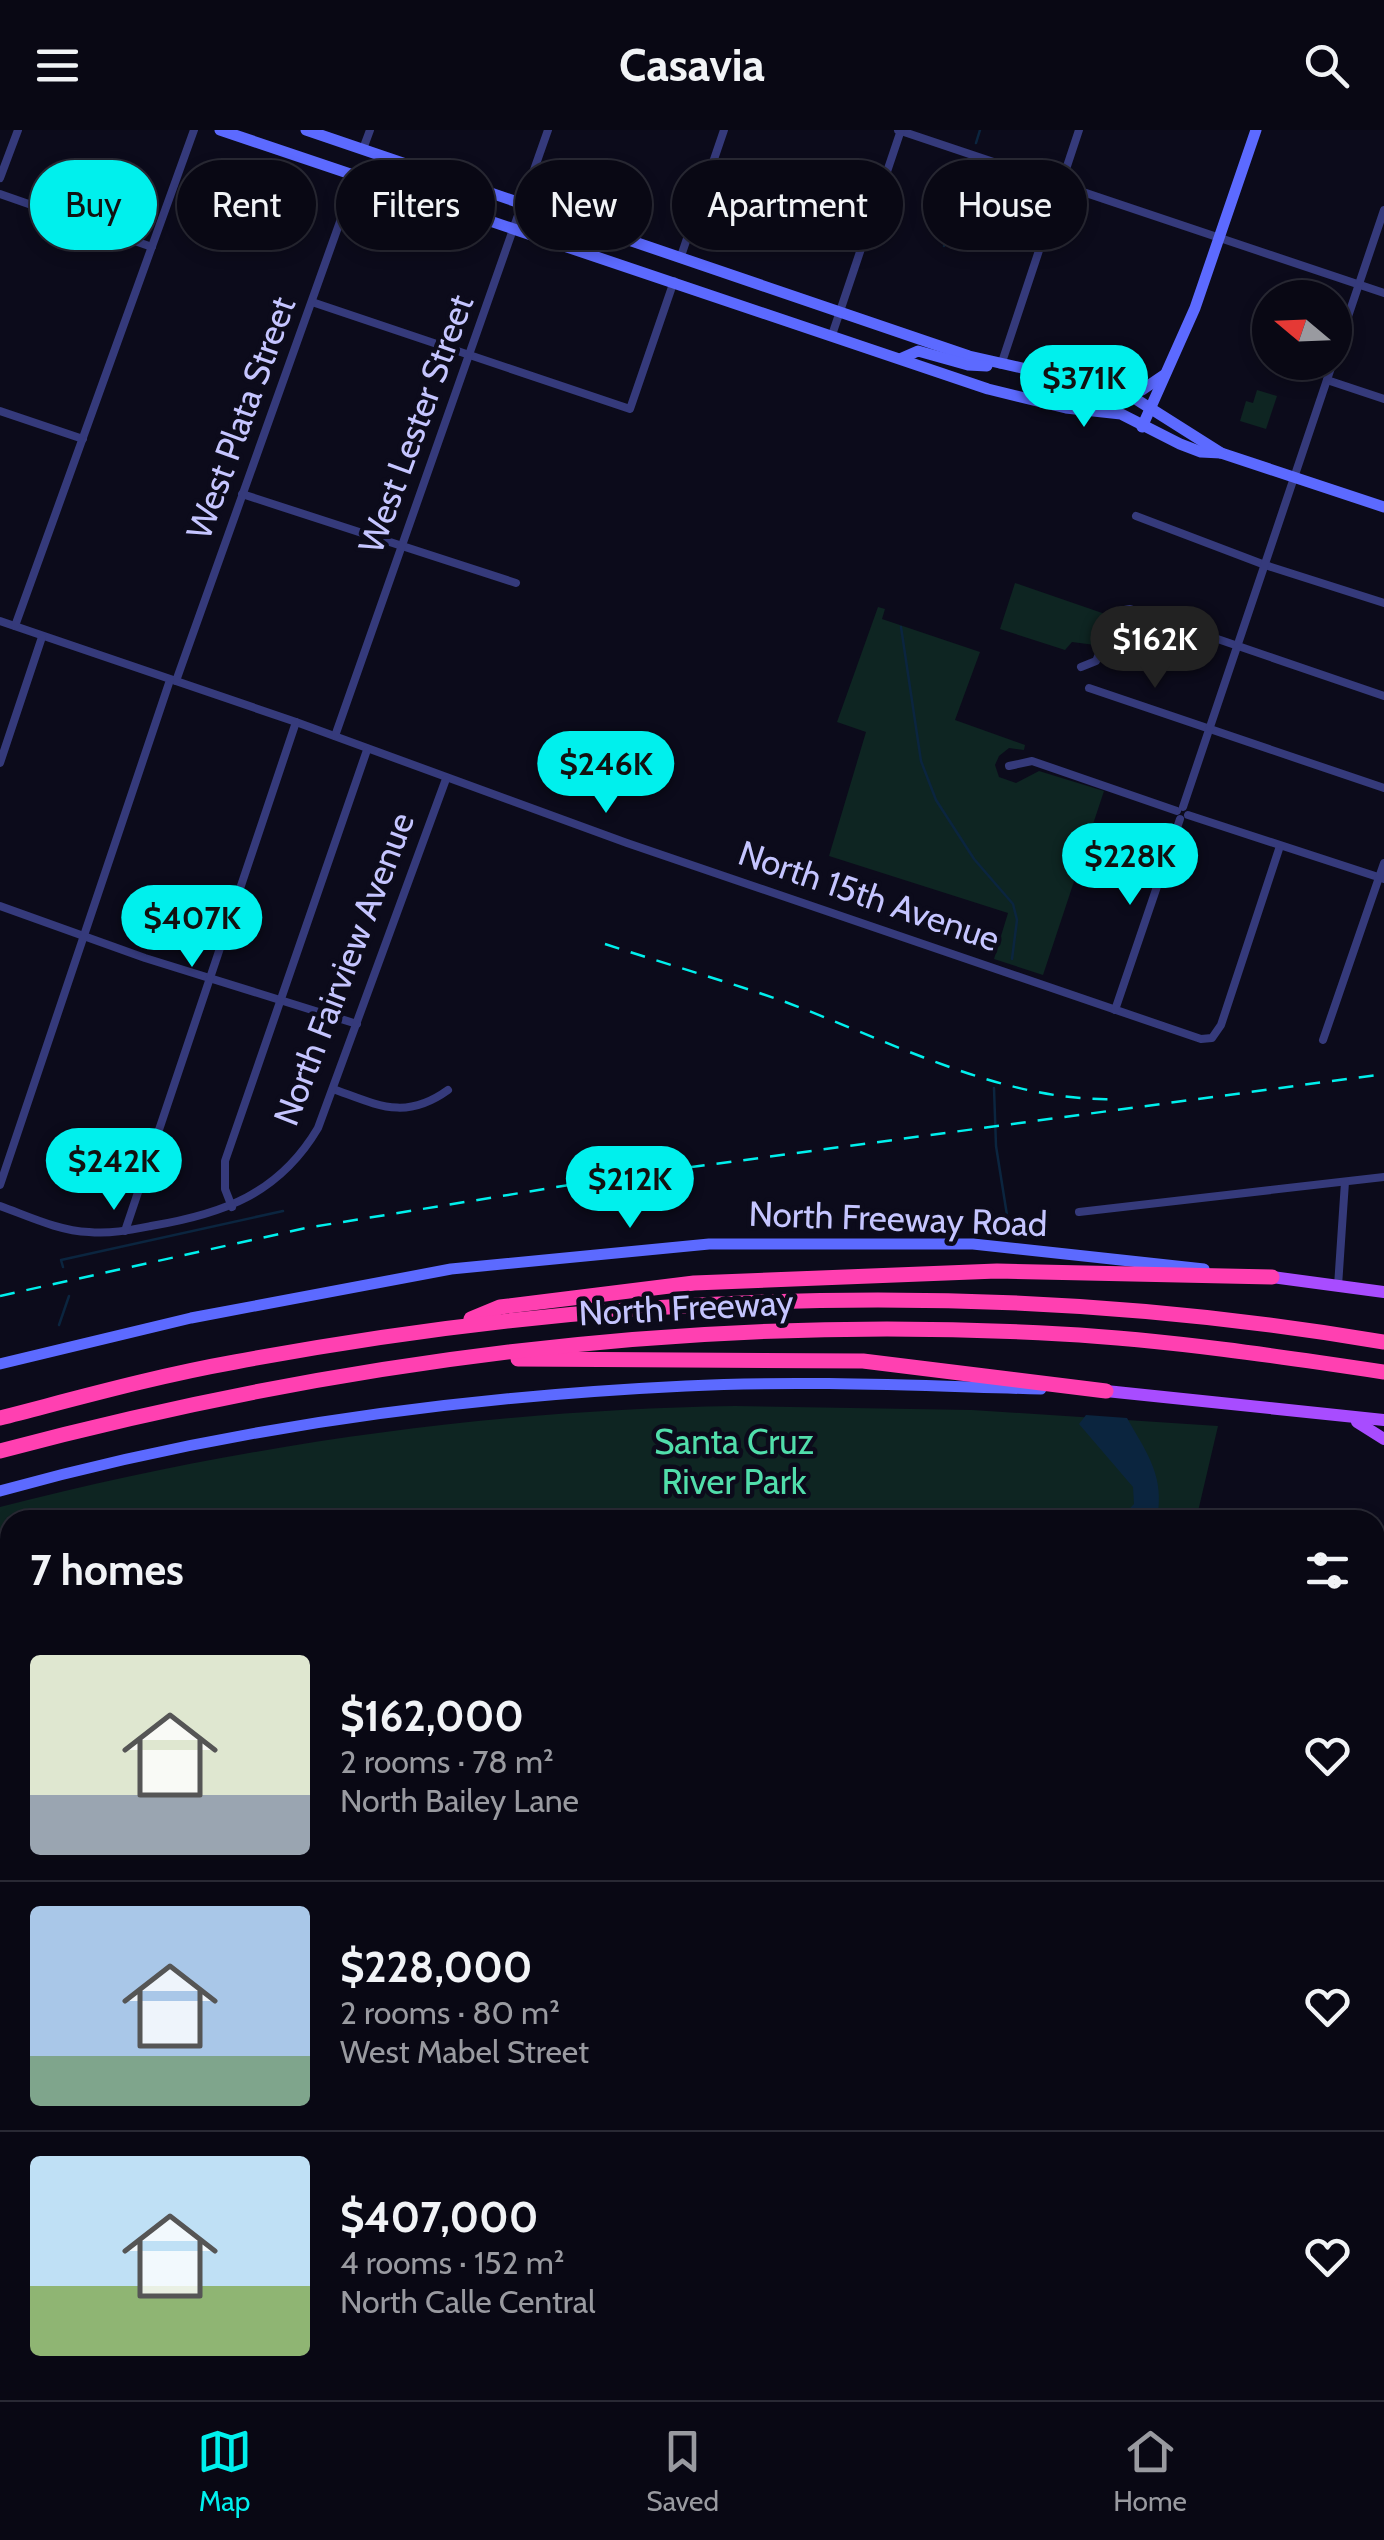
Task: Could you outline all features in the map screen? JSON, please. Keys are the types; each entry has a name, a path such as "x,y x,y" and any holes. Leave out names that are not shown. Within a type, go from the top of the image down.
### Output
{"highway":[{"path":"452,1327 500,1307 694,1283 997,1271 1272,1277"},
{"name":"North Freeway","path":"0,1418 234,1362 452,1327 754,1300 938,1298 1064,1304 1236,1320 1384,1342"},
{"name":"North Freeway","path":"0,1452 230,1395 449,1359 638,1340 867,1331 1062,1334 1265,1354 1384,1372"},
{"path":"449,1359 864,1360 1106,1392"}],"main road":[{"path":"220,130 336,167"},
{"path":"306,130 515,201"},
{"path":"1142,427 1196,308 1256,130"},
{"path":"652,246 1001,365 1123,391 1142,390 1169,370"},
{"path":"580,250 988,389 1070,408 1121,414 1201,452 1221,453"},
{"path":"902,358 910,352 926,351 968,365 1001,365"},
{"path":"1123,391 1221,453 1384,507"},
{"name":"North Freeway Road","path":"0,1364 192,1318 451,1270 709,1244 973,1244 1384,1292"},
{"path":"0,1491 238,1437 393,1412 686,1386 834,1383 1106,1392 1384,1420"},
{"path":"1346,1416 1375,1430 1384,1439"}],"street":[{"path":"0,178 18,130"},
{"path":"157,233 194,130"},
{"path":"363,150 370,130"},
{"name":"West Lester Street","path":"538,160 548,130"},
{"path":"681,256 724,130"},
{"path":"832,335 900,130 989,160"},
{"path":"1069,160 1079,130"},
{"path":"1087,193 1384,293"},
{"path":"0,194 30,204"},
{"path":"1352,303 1384,210"},
{"name":"West Lester Street","path":"335,736 515,232"},
{"name":"West Plata Street","path":"0,1185 83,934 336,234"},
{"path":"16,626 151,250"},
{"path":"1001,365 1039,250"},
{"path":"312,302 630,409 674,281"},
{"path":"1115,1010 1327,380 1384,399"},
{"path":"0,411 83,439"},
{"path":"242,494 516,583"},
{"path":"1136,516 1265,565 1384,603"},
{"path":"1081,667 1096,661 1112,620 1119,611 1130,609 1384,696"},
{"name":"North 15th Avenue","path":"0,621 1201,1039 1212,1038 1222,1025 1280,846"},
{"path":"0,764 42,637"},
{"path":"1089,688 1384,788"},
{"path":"125,1230 296,722"},
{"path":"232,1207 225,1189 225,1161 367,750"},
{"path":"1010,766 1032,761 1382,879"},
{"name":"North Fairview Avenue","path":"0,1206 86,1232 170,1223 232,1207 251,1197 300,1155 318,1128 446,779"},
{"path":"1323,1040 1382,879 1384,863"},
{"path":"0,906 357,1024"},
{"path":"333,1089 376,1105 402,1108 419,1106 448,1090"},
{"path":"1079,1212 1384,1177"},
{"path":"1338,1286 1345,1182"}],"green space":[{"path":"1257,390 1277,396 1266,429 1240,421 1246,401 1253,403"},
{"path":"1015,583 1108,615 1095,645 1072,642 1065,650 1000,629"},
{"path":"878,607 885,609 882,619 980,652 955,720 1025,745 1024,750 1009,748 999,756 995,765 999,777 1016,783 1039,771 1104,791 1043,975 994,959 1008,913 829,856 866,732 837,722"},
{"name":"Santa Cruz River Park","path":"735,1406 972,1410 1218,1426 1198,1510 0,1510 91,1485 273,1449 457,1423"}],"water":[{"path":"1086,1415 1127,1418 1157,1478 1158,1510 1128,1510 1134,1504 1133,1487 1079,1424"}],"waterway":[{"path":"976,143 980,130"},
{"path":"901,627 921,761 936,800 974,859 1013,904 1017,920 1012,959"},
{"path":"994,1088 996,1146 1010,1234"},
{"path":"63,1267 61,1260 283,1211"},
{"path":"59,1325 69,1296"}],"railway":[{"path":"605,944 780,1000 987,1079 1030,1091 1116,1099"},
{"path":"0,1296 306,1228 618,1177 1384,1074"}]}
